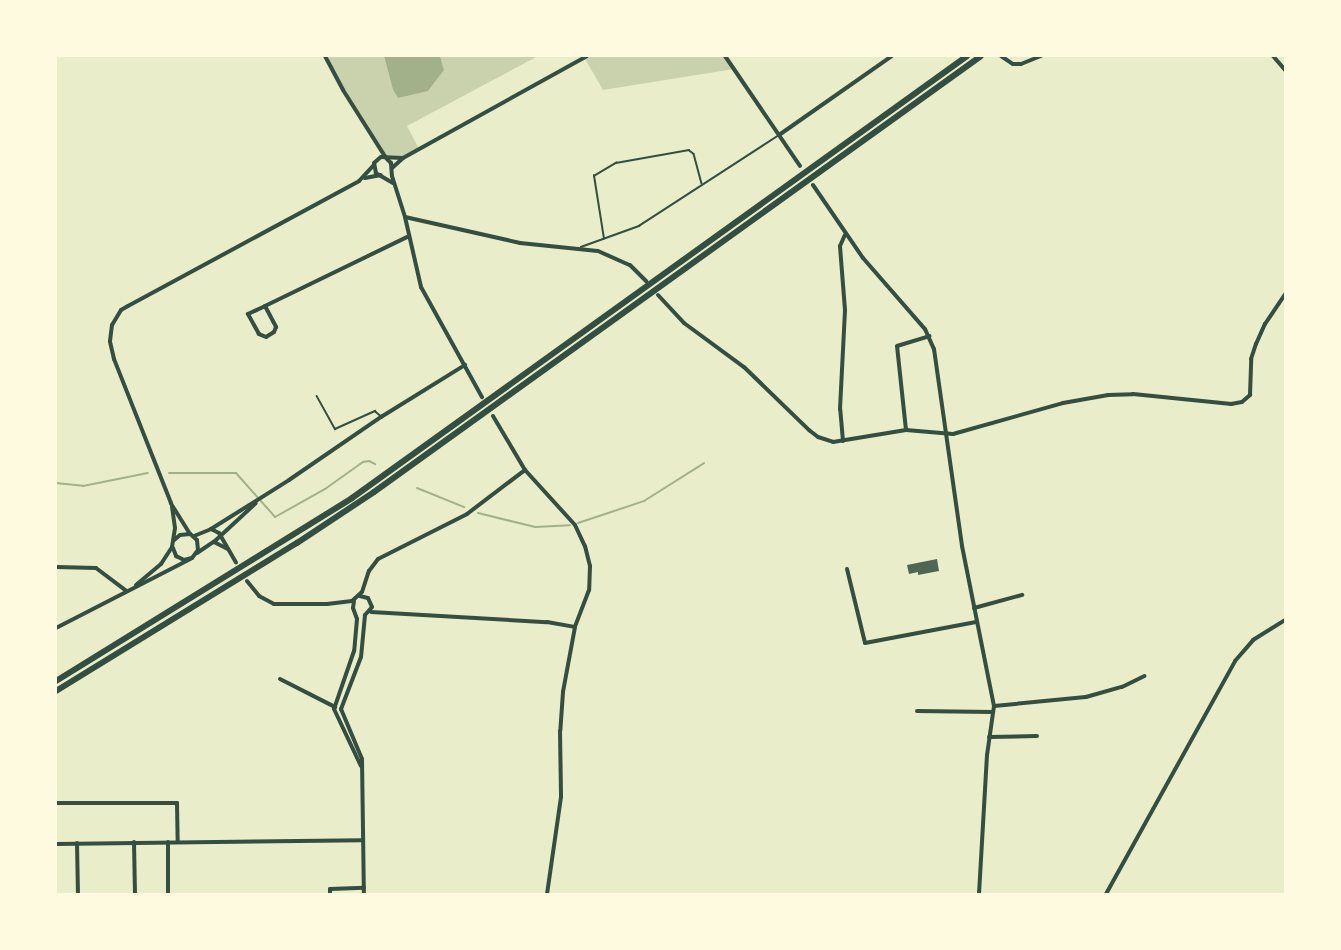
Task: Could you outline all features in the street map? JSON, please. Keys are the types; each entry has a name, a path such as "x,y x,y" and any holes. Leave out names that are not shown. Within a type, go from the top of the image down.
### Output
{"highway":[{"path":"56,681 287,540 367,488 967,56"},
{"path":"56,691 297,543 374,492 981,56"}],"street":[{"path":"325,56 378,148 387,158 410,236 421,288 482,397"},
{"path":"197,553 199,545 171,503 111,348 110,332 117,316 128,306 364,178 381,175 391,170 403,158 587,56"},
{"path":"725,56 800,166"},
{"path":"780,135 892,56"},
{"path":"1001,56 1013,64 1021,64 1041,56"},
{"path":"1273,56 1286,71"},
{"path":"378,148 374,171 394,184"},
{"path":"364,178 375,163 387,158 403,158"},
{"path":"813,185 845,235 929,336 939,376 945,434 976,622 994,706 987,755 979,894"},
{"path":"405,217 520,243 581,247 623,261 646,281"},
{"path":"843,441 840,409 845,310 840,246 845,235"},
{"path":"266,306 276,327 274,332 266,337 259,334 248,314 410,236"},
{"path":"658,295 684,323 744,367 818,437 833,442 906,430 959,433 1063,403 1115,394 1231,404 1242,402 1250,395 1251,358 1256,344 1265,324 1286,293"},
{"path":"906,430 897,346 929,336"},
{"path":"174,540 183,534 192,535 212,529 381,417 465,365"},
{"path":"493,416 525,470 570,517 587,551 589,587 575,627 563,692 560,731 562,791 547,894"},
{"path":"361,766 339,724 334,706 354,651 357,623 354,611 356,599 366,585 370,569 380,557 467,513 525,470"},
{"path":"56,628 190,559 204,545 213,542 264,496"},
{"path":"128,590 154,571 172,548 174,540 171,503"},
{"path":"212,529 220,535 236,563"},
{"path":"213,542 229,550"},
{"path":"172,548 178,558 190,559"},
{"path":"56,567 96,568 128,590"},
{"path":"848,570 865,643 976,622"},
{"path":"247,581 256,594 271,603 345,604 364,596 380,610"},
{"path":"366,585 371,601 370,612"},
{"path":"974,608 1022,595"},
{"path":"345,604 365,615"},
{"path":"365,615 380,610 547,622 575,627"},
{"path":"364,894 361,751 341,711 341,702 361,657 365,615"},
{"path":"1106,894 1235,661 1253,640 1286,619"},
{"path":"994,706 1086,697 1122,687 1145,676"},
{"path":"280,679 341,711"},
{"path":"917,711 993,712"},
{"path":"989,737 1037,736"},
{"path":"56,803 177,803 178,842"},
{"path":"56,844 363,840"},
{"path":"134,842 135,894"},
{"path":"168,842 168,894"},
{"path":"77,843 78,894"},
{"path":"330,894 330,889 364,888"}],"lane":[{"path":"581,247 639,226 780,135"},
{"path":"604,239 594,176 616,163 689,150 694,154 702,184"},
{"path":"317,396 335,429 375,411 381,417"}],"shaded area":[{"path":"325,56 384,56 393,90 398,98 444,70 440,56 538,56 407,126 419,149 403,158 387,159 343,90"},
{"path":"384,56 440,56 444,70 428,91 398,98 393,90"},
{"path":"725,56 734,69 603,90 584,57"}],"building":[{"path":"937,559 939,571 918,575 918,572 909,574 907,565"}],"waterway":[{"path":"169,473 236,473 275,517 325,489 363,462 369,461 375,464"},
{"path":"578,523 644,501 704,463"},
{"path":"56,483 83,486 148,473"},
{"path":"417,488 464,507"},
{"path":"478,513 535,527 570,525"}]}
